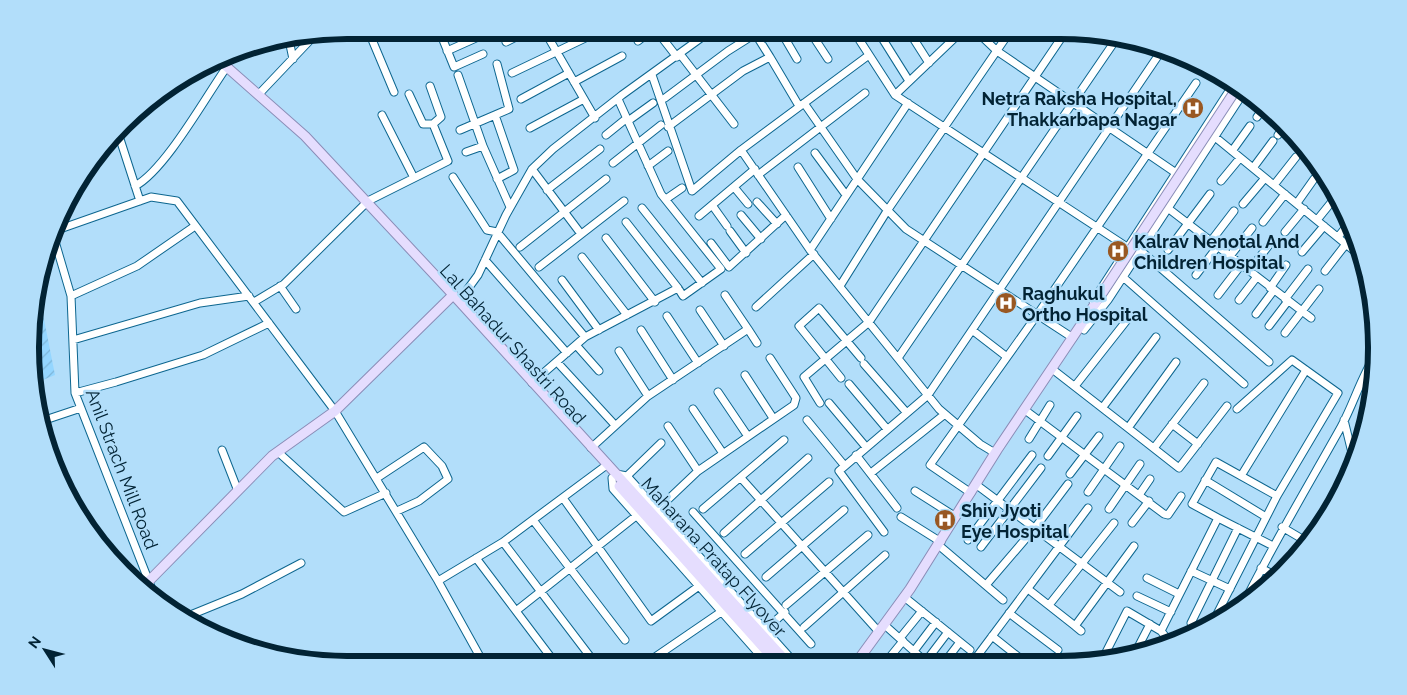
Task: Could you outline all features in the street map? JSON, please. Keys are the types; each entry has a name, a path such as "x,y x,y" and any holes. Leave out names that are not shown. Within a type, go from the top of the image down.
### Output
{"main road":[{"path":"224,64 305,136 364,204"},
{"name":"Lal Bahadur Shastri Road","path":"219,67 301,140 364,204 454,298 614,476"},
{"path":"1102,299 1233,93"},
{"path":"867,656 908,600 997,454 1029,413 1082,329 1237,96"},
{"path":"148,583 278,452 335,411 454,298 591,448 605,466"},
{"path":"861,656 941,545 971,493 1073,338 1082,329"},
{"name":"Maharana Pratap Flyover","path":"614,476 781,656"},
{"name":"Maharana Pratap Flyover","path":"627,490 771,656"}],"street":[{"path":"372,39 394,92"},
{"path":"443,39 454,66 483,54"},
{"path":"448,51 474,39"},
{"path":"506,42 512,39"},
{"path":"549,39 594,118"},
{"path":"512,73 582,39"},
{"path":"638,41 642,39"},
{"path":"664,39 697,75 734,124"},
{"path":"454,298 478,275 497,232 532,170 553,149 700,39"},
{"path":"665,98 744,39"},
{"path":"763,39 760,41 801,104 820,127 856,179 887,211 906,229 1073,338"},
{"path":"785,39 797,59"},
{"path":"815,39 828,59"},
{"path":"858,39 894,95 1021,176 1127,247"},
{"path":"883,39 909,81"},
{"path":"914,39 929,63"},
{"path":"894,95 954,39"},
{"path":"984,39 997,51 1176,173"},
{"path":"840,286 887,211 946,128 1005,39"},
{"path":"820,403 804,377 869,322 1061,39"},
{"path":"259,94 310,41"},
{"path":"290,44 293,59"},
{"path":"898,358 1113,44"},
{"path":"652,75 665,126 692,191 741,150 869,55"},
{"path":"884,532 838,471 928,395 1159,55"},
{"path":"574,82 622,56"},
{"path":"614,163 638,143 743,71 770,57"},
{"path":"460,130 509,109 497,64"},
{"path":"135,186 147,180 180,137 224,71"},
{"path":"521,99 569,73"},
{"path":"458,75 483,146 510,207"},
{"path":"971,493 930,465 1037,315 1096,226 1196,83"},
{"path":"410,94 423,124 433,124 442,117 430,86"},
{"path":"1082,329 1098,292 1229,90"},
{"path":"699,216 734,186 820,127 865,93"},
{"path":"1082,329 1123,277 1240,98"},
{"path":"530,128 584,99"},
{"path":"618,99 648,166 666,199 721,269 683,296 626,222"},
{"path":"1224,99 1234,106"},
{"path":"756,307 812,252 856,179 908,103"},
{"path":"606,135 653,104"},
{"path":"1257,117 1260,113"},
{"path":"382,115 414,178"},
{"path":"494,116 514,170 497,179"},
{"path":"254,302 280,286 364,204 448,161 433,124"},
{"path":"1232,151 1250,126"},
{"path":"1278,135 1281,132"},
{"path":"1215,137 1352,249"},
{"path":"120,139 140,201"},
{"path":"1253,168 1273,141"},
{"path":"466,152 483,146"},
{"path":"547,190 600,149"},
{"path":"741,150 812,252 928,395 958,426 980,444 997,454"},
{"path":"648,166 668,151"},
{"path":"815,153 846,195"},
{"path":"1274,184 1296,157"},
{"path":"1221,181 1240,158"},
{"path":"798,167 831,219"},
{"path":"532,170 581,234"},
{"path":"453,177 487,230 497,232 586,337"},
{"path":"1243,204 1265,178"},
{"path":"1296,203 1314,178"},
{"path":"520,247 606,179"},
{"path":"734,186 748,204"},
{"path":"666,199 682,188"},
{"path":"1168,250 1210,194"},
{"path":"1262,222 1285,194"},
{"path":"62,228 151,197 177,201 335,411 397,511 480,656"},
{"path":"539,266 624,202"},
{"path":"757,202 777,224"},
{"path":"1317,220 1331,202"},
{"path":"712,205 746,253"},
{"path":"642,208 702,283"},
{"path":"1169,209 1256,278 1311,318"},
{"path":"1285,232 1304,209"},
{"path":"1211,241 1234,211"},
{"path":"741,215 761,239"},
{"path":"711,243 729,267 786,215"},
{"path":"71,296 137,266 195,226"},
{"path":"1302,252 1324,226"},
{"path":"1230,256 1252,228"},
{"path":"1338,237 1345,229"},
{"path":"606,238 655,302"},
{"path":"1325,271 1346,244"},
{"name":"Anil Strach Mill Road","path":"56,245 71,296 75,393 146,582"},
{"path":"1249,271 1269,245"},
{"path":"1196,275 1218,246"},
{"path":"1140,251 1269,362"},
{"path":"582,256 627,315"},
{"path":"484,260 567,353"},
{"path":"1218,295 1241,265"},
{"path":"1256,314 1286,266"},
{"path":"1269,326 1308,269"},
{"path":"1123,277 1244,384"},
{"path":"1239,300 1256,278"},
{"path":"562,280 599,330"},
{"path":"280,286 296,309"},
{"path":"532,384 586,337 655,302 678,288"},
{"path":"1285,333 1319,289"},
{"path":"725,294 757,343"},
{"path":"73,340 200,303 249,296"},
{"path":"841,378 799,326 819,308 906,412"},
{"path":"700,310 724,346"},
{"path":"667,316 698,363"},
{"path":"1075,386 1127,320"},
{"path":"75,393 203,355 269,323"},
{"path":"641,330 674,380"},
{"path":"591,448 614,424 648,396 748,330"},
{"path":"972,330 1007,357"},
{"path":"1103,407 1156,337"},
{"path":"576,344 598,371"},
{"path":"619,351 648,396"},
{"path":"658,509 698,471 722,452 796,402 770,358"},
{"path":"1218,612 1276,496 1338,394 1292,360 1237,409"},
{"path":"558,362 614,424"},
{"path":"1128,428 1176,362"},
{"path":"1251,589 1282,528 1344,420 1368,368"},
{"path":"1241,476 1306,370"},
{"path":"1056,372 1179,468 1227,406"},
{"path":"745,375 773,418"},
{"path":"1154,448 1204,383"},
{"path":"848,384 887,429"},
{"path":"718,392 747,435"},
{"path":"829,402 866,447"},
{"path":"1028,439 1050,405"},
{"path":"47,419 81,408"},
{"path":"693,409 722,452"},
{"path":"1029,413 1168,515 1181,496"},
{"path":"871,473 945,414"},
{"path":"1048,456 1077,416"},
{"path":"807,420 844,465"},
{"path":"1344,420 1351,449"},
{"path":"1172,424 1198,444"},
{"path":"668,426 698,471"},
{"path":"1070,474 1098,436"},
{"path":"702,509 784,440"},
{"path":"614,476 627,476 661,443"},
{"path":"1088,492 1120,446"},
{"path":"377,478 424,447 442,466 448,479 419,501 397,511"},
{"path":"222,450 238,491"},
{"path":"278,452 344,512 386,493"},
{"path":"856,455 898,508"},
{"path":"968,540 1032,455"},
{"path":"724,533 808,458"},
{"path":"1273,546 1192,504 1216,462 1276,496"},
{"path":"1109,509 1140,464"},
{"path":"438,581 503,542 605,466"},
{"path":"981,547 1041,468"},
{"name":"Lal Bahadur Shastri Road","path":"614,476 613,489 760,656"},
{"path":"627,476 789,656"},
{"path":"741,478 879,632"},
{"path":"1140,494 1150,479"},
{"path":"1205,480 1266,517"},
{"path":"745,554 829,482"},
{"path":"986,586 1034,529 1068,484"},
{"path":"978,486 1120,592"},
{"path":"915,491 956,517"},
{"path":"563,498 651,621 699,586"},
{"path":"1132,524 1148,502"},
{"path":"977,656 1088,508"},
{"path":"766,577 844,510"},
{"path":"693,512 785,609 810,644"},
{"path":"516,611 636,516"},
{"path":"901,518 941,545 1003,600"},
{"path":"1161,631 1218,518"},
{"path":"533,520 625,640"},
{"path":"1050,606 1114,523"},
{"path":"1191,623 1214,580 1238,528"},
{"path":"1282,528 1301,539"},
{"path":"765,630 825,572 868,535"},
{"path":"503,542 590,656"},
{"path":"1028,589 1078,629 1107,581 1134,546"},
{"path":"804,627 885,555"},
{"path":"476,558 550,656"},
{"path":"192,614 242,594 301,563"},
{"path":"1261,568 1270,573"},
{"path":"1191,571 1230,589"},
{"path":"1146,578 1179,594"},
{"path":"1137,596 1171,612"},
{"path":"908,600 970,650"},
{"path":"889,656 922,611"},
{"path":"1106,653 1127,611 1161,631 1166,637"},
{"path":"656,656 721,612"},
{"path":"1009,613 1058,650"},
{"path":"914,651 936,622"},
{"path":"1139,646 1150,624"},
{"path":"888,628 919,656"},
{"path":"928,656 948,632"},
{"path":"992,636 1018,656"},
{"path":"949,656 960,642"}],"shaded area":[{"path":"41,306 55,375 40,381 39,327"}],"place":[{"name":"Netra Raksha Hospital, Thakkarbapa Nagar","path":"1193,108"},
{"name":"Kalrav Nenotal And Children Hospital","path":"1118,251"},
{"name":"Raghukul Ortho Hospital","path":"1006,303"},
{"name":"Shiv Jyoti Eye Hospital","path":"945,520"}]}
